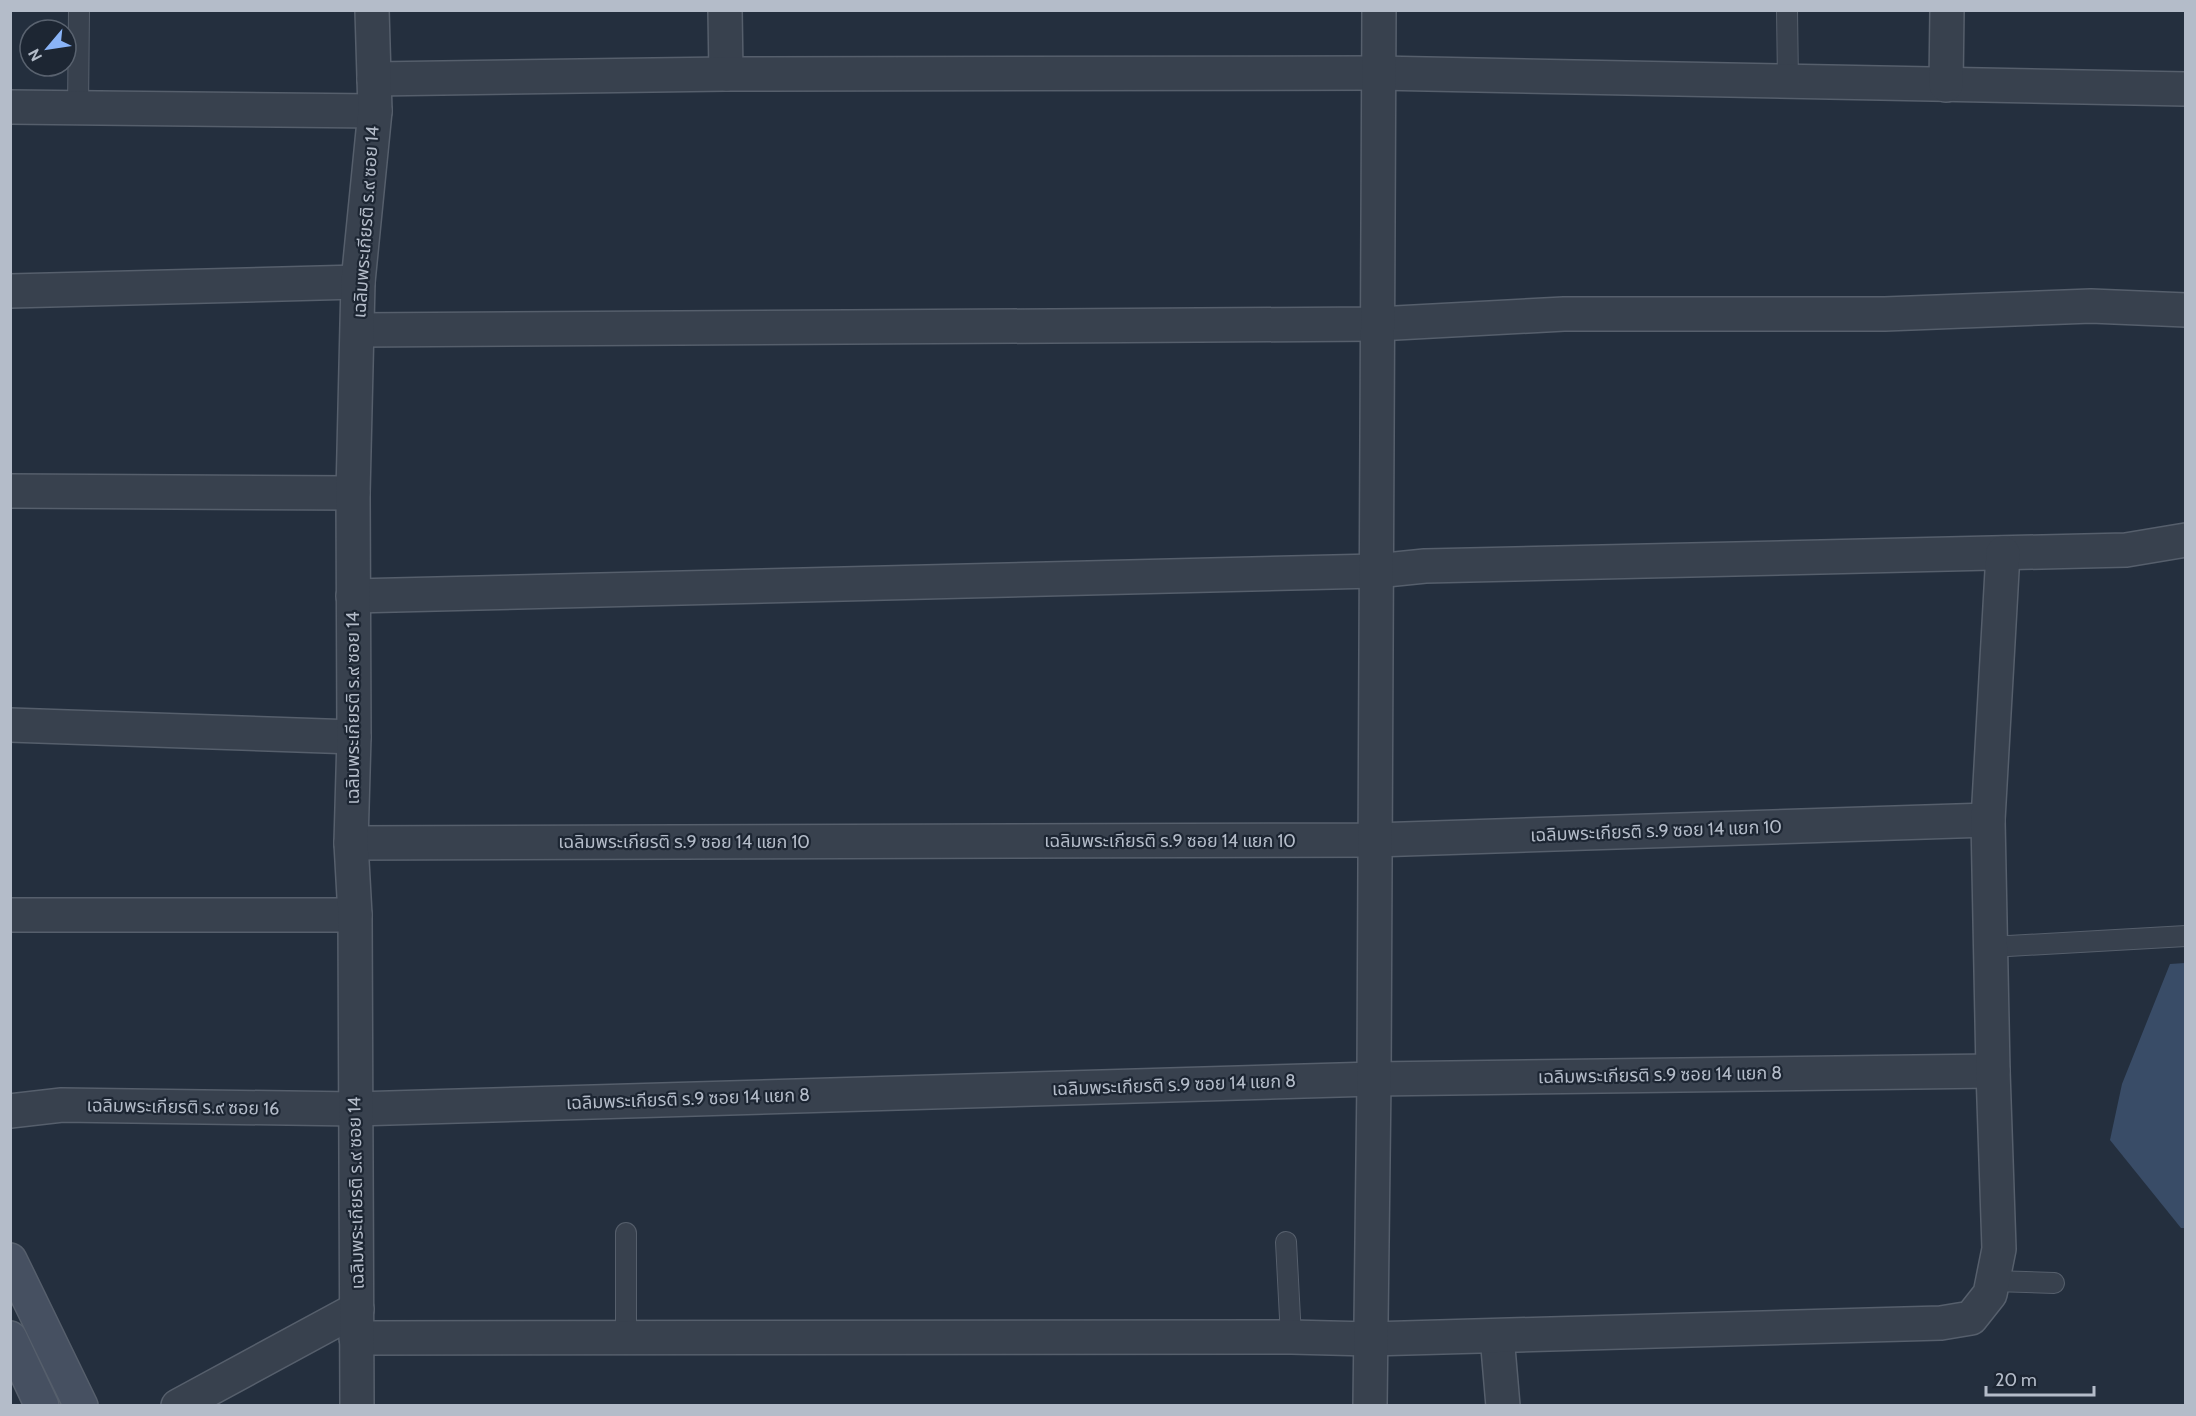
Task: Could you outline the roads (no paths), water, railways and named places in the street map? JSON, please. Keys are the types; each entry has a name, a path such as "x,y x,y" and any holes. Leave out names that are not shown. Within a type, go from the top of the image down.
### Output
{"main road":[{"path":"10,1260 81,1406"},
{"path":"10,1338 42,1406"}],"street":[{"name":"เฉลิมพระเกียรติ ร.๙ ซอย 14","path":"357,1406 355,915 351,843 354,737 353,493 358,282 374,95 372,10"},
{"path":"725,10 726,74"},
{"path":"1370,1406 1374,1079 1379,10"},
{"path":"1946,86 1947,10"},
{"path":"10,107 78,108 374,95 726,74 1378,73 2186,89"},
{"path":"10,291 358,282"},
{"path":"358,330 1377,324 1564,314 1885,314 2091,306 2186,310"},
{"path":"10,491 353,493"},
{"path":"353,596 1376,571 1425,566 2126,550 2186,540"},
{"path":"178,1406 357,1324 626,1339 1291,1337 1370,1339 1941,1323 1971,1318 1990,1294 2000,1249 1993,1071 1988,820 2004,553"},
{"path":"10,725 354,737"},
{"name":"เฉลิมพระเกียรติ ร.9 ซอย 14 แยก 10","path":"351,843 1374,840 1988,820"},
{"path":"10,915 355,915"},
{"name":"เฉลิมพระเกียรติ ร.9 ซอย 14 แยก 8","path":"356,1109 1374,1079 1993,1071"},
{"name":"เฉลิมพระเกียรติ ร.๙ ซอย 16","path":"10,1111 62,1105 356,1109"},
{"path":"1497,1336 1503,1406"}],"lane":[{"path":"78,108 79,10"},
{"path":"1787,10 1788,82"},
{"path":"1991,947 2186,936"},
{"path":"626,1233 626,1339"},
{"path":"1287,1242 1291,1337"},
{"path":"1993,1281 2054,1283"}],"water":[{"path":"2185,963 2186,1228 2181,1228 2110,1140 2122,1084 2170,964"}]}
